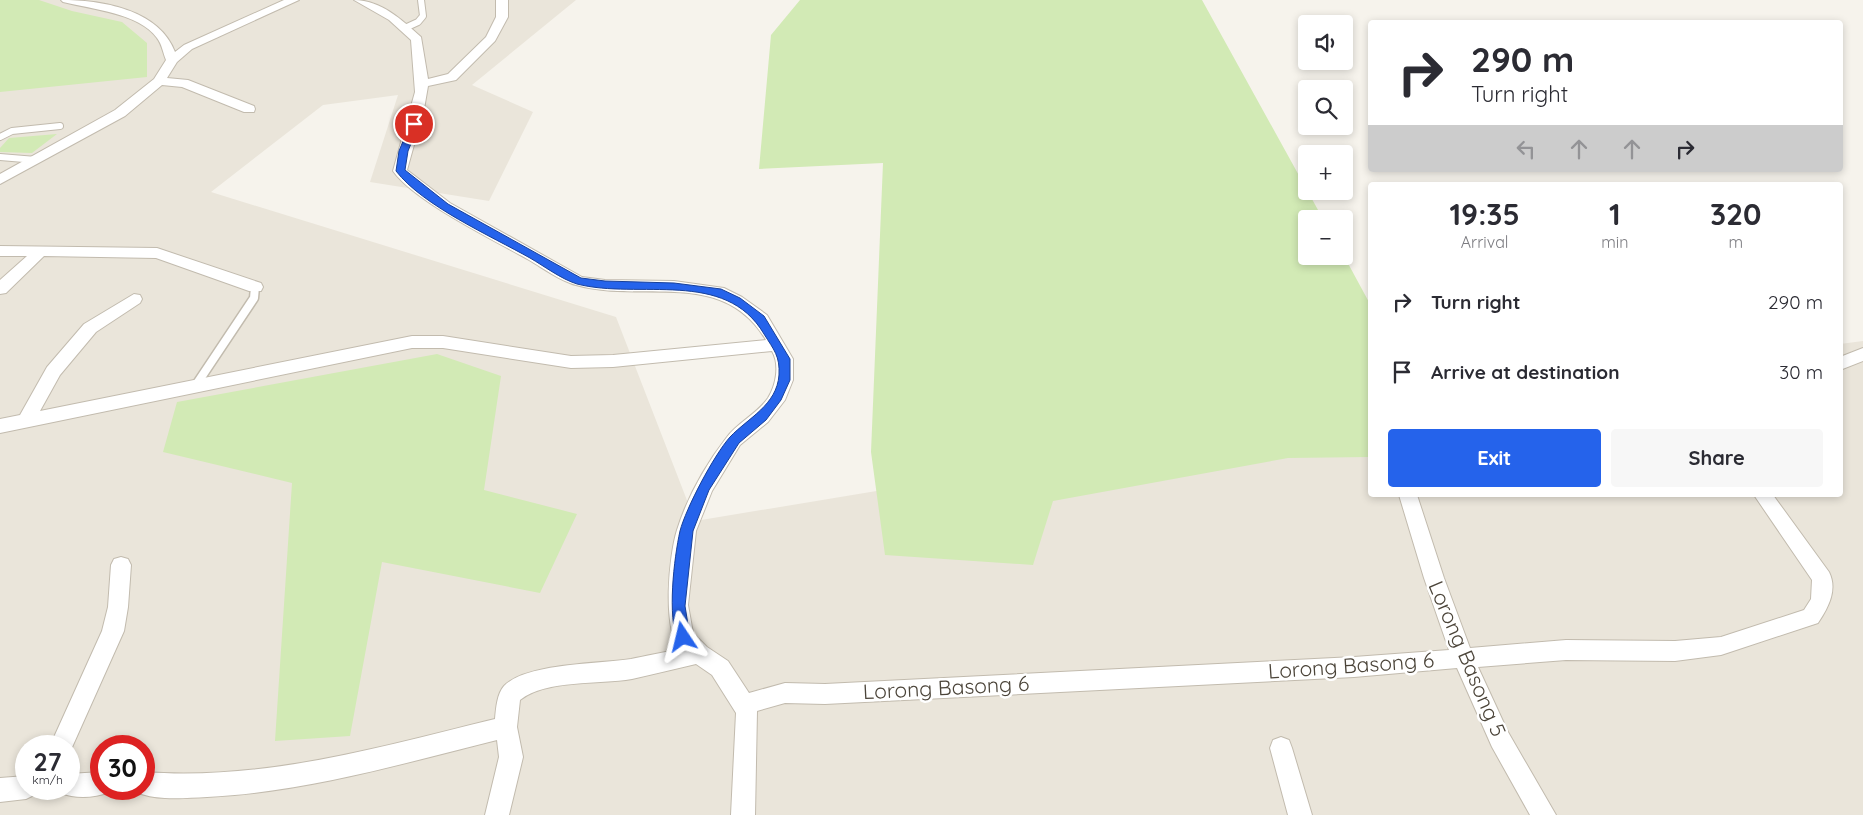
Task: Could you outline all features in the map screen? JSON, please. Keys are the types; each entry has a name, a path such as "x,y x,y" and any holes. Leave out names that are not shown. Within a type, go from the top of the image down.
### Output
{"street":[{"path":"67,0 118,13 144,22 158,31 165,41 172,60"},
{"path":"0,180 120,113 160,81 172,60 195,42 294,0"},
{"path":"360,0 393,18 417,38 422,83 414,124 404,151 400,171 408,179 445,206 578,281 605,285 674,286 718,292 736,301 761,319 785,359 784,380 776,400 762,417 734,440 704,489 686,531 678,606 683,637 699,654 720,668 744,705 747,713 743,815"},
{"path":"422,83 440,81 452,77 491,40 502,17 502,0"},
{"path":"160,81 184,83 249,109"},
{"path":"0,252 157,253 255,287"},
{"path":"0,289 40,252"},
{"path":"26,421 53,371 90,328 134,298"},
{"path":"0,426 412,342 443,342 572,362 613,361 777,345"},
{"path":"1843,363 1863,354"},
{"name":"Lorong Basong 5","path":"1409,497 1432,578 1464,658 1495,730 1544,815"},
{"name":"Lorong Basong 6","path":"744,705 785,693 825,694 1354,667 1566,650 1675,650 1721,646 1811,617 1821,601 1822,578 1764,497"},
{"path":"66,735 113,631 118,607 121,565"},
{"path":"497,815 511,757 506,727 508,703 511,694 530,682 631,669 699,654"},
{"path":"155,784 193,786 271,780 340,768 506,727"},
{"path":"1280,748 1300,815"},
{"path":"0,790 15,788"}],"lane":[{"path":"405,28 418,22 423,16 421,0"},
{"path":"0,137 12,131 60,126"},
{"path":"0,157 36,160"},
{"path":"196,385 254,298 255,287"}],"shaded area":[{"path":"0,0 576,0 472,85 533,112 489,201 370,182 398,95 323,105 211,192 616,317 695,521 1368,409 1368,497 1843,497 1843,344 1863,341 1863,815 0,815"}],"green space":[{"path":"0,0 39,0 72,11 122,22 147,43 147,77 0,92"},
{"path":"800,0 1202,0 1298,174 1298,200 1313,200 1318,210 1298,210 1298,265 1349,265 1368,300 1368,457 1288,458 1053,501 1033,565 885,555 871,452 883,163 759,169 771,35"},
{"path":"57,134 32,153 0,152 0,148 9,138"},
{"path":"437,354 501,376 484,490 577,514 540,593 382,562 350,736 275,741 292,483 163,452 177,402"}],"route":[{"path":"414,124 404,151 400,171 445,206 527,254 578,281 641,287 674,286 718,292 736,301 761,319 785,359 784,380 776,400 762,417 734,440 704,489 686,531 678,606 683,637"}]}
